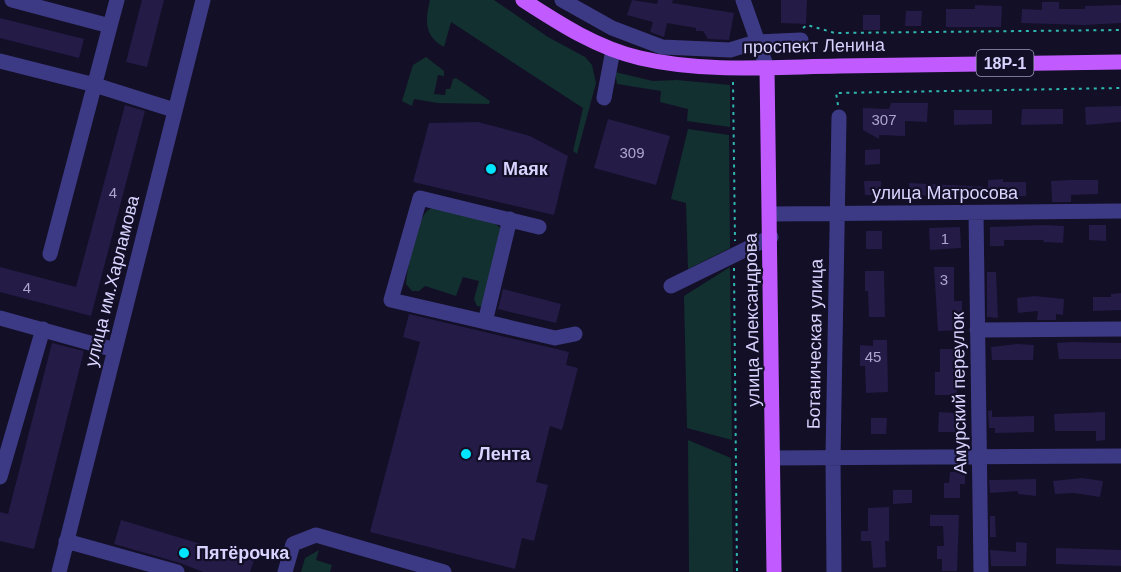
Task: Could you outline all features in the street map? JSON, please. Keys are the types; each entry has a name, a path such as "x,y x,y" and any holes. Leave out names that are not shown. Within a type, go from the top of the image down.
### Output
{"main road":[{"name":"проспект Ленина","path":"534,3 579,35 608,48 639,58 670,63 767,68 1121,62"},
{"name":"улица Александрова","path":"767,68 774,572"}],"street":[{"path":"12,0 110,26"},
{"path":"50,254 117,0"},
{"name":"улица им.Харламова","path":"59,572 202,0"},
{"path":"562,0 612,28 662,47 730,50 756,42 801,36"},
{"path":"743,0 767,68"},
{"path":"604,98 612,28"},
{"path":"0,61 95,85 174,110"},
{"name":"Ботаническая улица","path":"834,572 833,458 839,117"},
{"path":"539,227 420,198 391,300 555,338 575,334"},
{"name":"улица Матросова","path":"770,214 1121,211"},
{"name":"Амурский переулок","path":"976,213 981,572"},
{"path":"485,322 510,219"},
{"path":"671,286 771,237"},
{"path":"0,318 115,350"},
{"path":"0,477 44,329"},
{"path":"977,330 1121,329"},
{"path":"773,458 1121,456"},
{"path":"285,572 293,544 316,535 444,572"},
{"path":"66,541 177,572"}],"path":[{"path":"801,36 803,26 807,25 835,33 1121,30"},
{"path":"733,82 735,247"},
{"path":"836,93 1121,88"},
{"path":"734,262 737,572"}],"green space":[{"path":"430,0 494,0 548,37 585,57 592,65 596,83 577,154 573,151 583,108 451,22 444,47 437,43 429,33 427,21"},
{"path":"426,57 444,71 444,76 438,75 434,94 445,95 446,89 450,89 453,79 456,78 490,101 489,104 438,103 414,99 412,106 402,101 413,65"},
{"path":"615,72 653,81 677,80 730,85 730,127 687,121 688,109 660,102 661,91 617,84"},
{"path":"688,129 729,135 730,248 688,269 686,203 671,199"},
{"path":"439,205 491,221 501,228 483,307 477,306 474,299 479,281 463,277 456,296 425,286 419,291 412,291 406,284 410,257 419,225 427,211"},
{"path":"730,267 732,440 687,428 684,296"},
{"path":"688,440 731,458 733,572 689,572"},
{"path":"319,550 316,560 332,565 330,572 301,572 305,558"}],"building":[{"path":"142,0 164,0 147,67 126,62"},
{"path":"632,0 657,4 658,0 673,0 672,3 734,13 729,40 708,39 703,31 696,31 696,28 667,23 664,37 650,32 653,22 627,15"},
{"path":"781,0 807,0 806,24 781,23"},
{"path":"1042,2 1059,2 1059,9 1121,5 1121,23 1084,25 1021,23 1022,9 1042,10"},
{"path":"975,5 1002,6 1001,27 946,27 946,9 975,9"},
{"path":"906,11 922,11 921,26 905,26"},
{"path":"863,15 880,15 880,30 863,30"},
{"path":"0,18 84,39 79,58 0,38"},
{"path":"891,103 928,103 927,122 905,121 905,136 879,135 879,139 863,130 863,108 889,109"},
{"path":"125,105 145,111 91,316 0,292 0,267 76,287"},
{"path":"1121,106 1121,122 1086,125 1085,107"},
{"path":"1022,109 1063,109 1063,124 1021,125"},
{"path":"954,110 992,110 992,124 954,125"},
{"path":"608,119 670,136 656,185 594,168"},
{"name":"Маяк","path":"478,122 530,136 568,156 554,215 413,182 429,123"},
{"path":"880,149 880,164 865,165 865,150"},
{"path":"1003,179 1003,182 1026,182 1026,196 1010,196 1010,193 975,195 974,199 946,198 946,195 909,196 909,183 988,187 988,180"},
{"path":"1098,180 1098,194 1071,195 1071,202 1052,202 1051,181"},
{"path":"864,181 881,181 881,195 865,195"},
{"path":"1089,225 1106,225 1106,241 1089,240"},
{"path":"1064,226 1063,243 1043,242 1044,240 1004,240 1004,246 990,246 990,227"},
{"path":"960,227 961,248 930,250 929,228"},
{"path":"866,231 882,231 882,249 866,249"},
{"path":"934,267 954,267 954,301 962,301 962,330 938,331"},
{"path":"865,271 884,271 885,317 869,317"},
{"path":"987,272 996,272 998,318 987,317"},
{"path":"503,289 561,304 556,323 498,309"},
{"path":"1121,293 1121,310 1093,311 1093,297 1111,297 1111,294"},
{"path":"1035,296 1064,299 1063,315 1056,314 1056,320 1037,320 1038,311 1018,313 1017,298"},
{"name":"Лента","path":"409,314 569,352 566,365 578,368 562,430 550,426 536,482 548,485 534,541 522,538 515,569 370,532 420,342 403,337"},
{"path":"873,340 887,340 888,392 866,393 865,366 860,366 860,345 873,346"},
{"path":"52,343 84,351 34,549 0,541 0,512 8,514"},
{"path":"1057,343 1121,343 1121,359 1059,359"},
{"path":"1034,345 1033,360 992,360 991,347"},
{"path":"940,349 956,349 957,395 935,395 935,372 940,372"},
{"path":"992,410 992,417 1034,416 1034,432 995,433 995,428 989,428 988,411"},
{"path":"939,412 956,413 955,432 938,432"},
{"path":"1105,412 1105,440 1096,441 1096,431 1055,431 1054,414"},
{"path":"871,418 887,418 886,434 871,434"},
{"path":"950,472 965,472 965,484 960,484 960,498 944,498 944,483 949,483"},
{"path":"1082,478 1103,481 1100,497 1074,493 1055,494 1053,481"},
{"path":"1036,479 1036,496 1018,494 1018,491 990,493 989,480"},
{"path":"893,490 912,490 912,503 893,504"},
{"path":"889,507 889,541 885,541 886,567 873,568 871,541 861,541 861,531 868,531 868,508"},
{"path":"930,515 959,515 957,571 942,571 942,559 937,559 937,546 944,546 943,526 930,526"},
{"path":"990,516 995,516 996,537 990,537"},
{"name":"Пятёрочка","path":"121,520 254,560 250,572 203,572 114,544"},
{"path":"1016,542 1027,543 1026,566 991,566 990,550 1016,552"},
{"path":"1056,548 1121,550 1121,566 1056,564"}],"place":[{"name":"Маяк","path":"491,169"},
{"name":"Лента","path":"466,454"},
{"name":"Пятёрочка","path":"184,553"}]}
